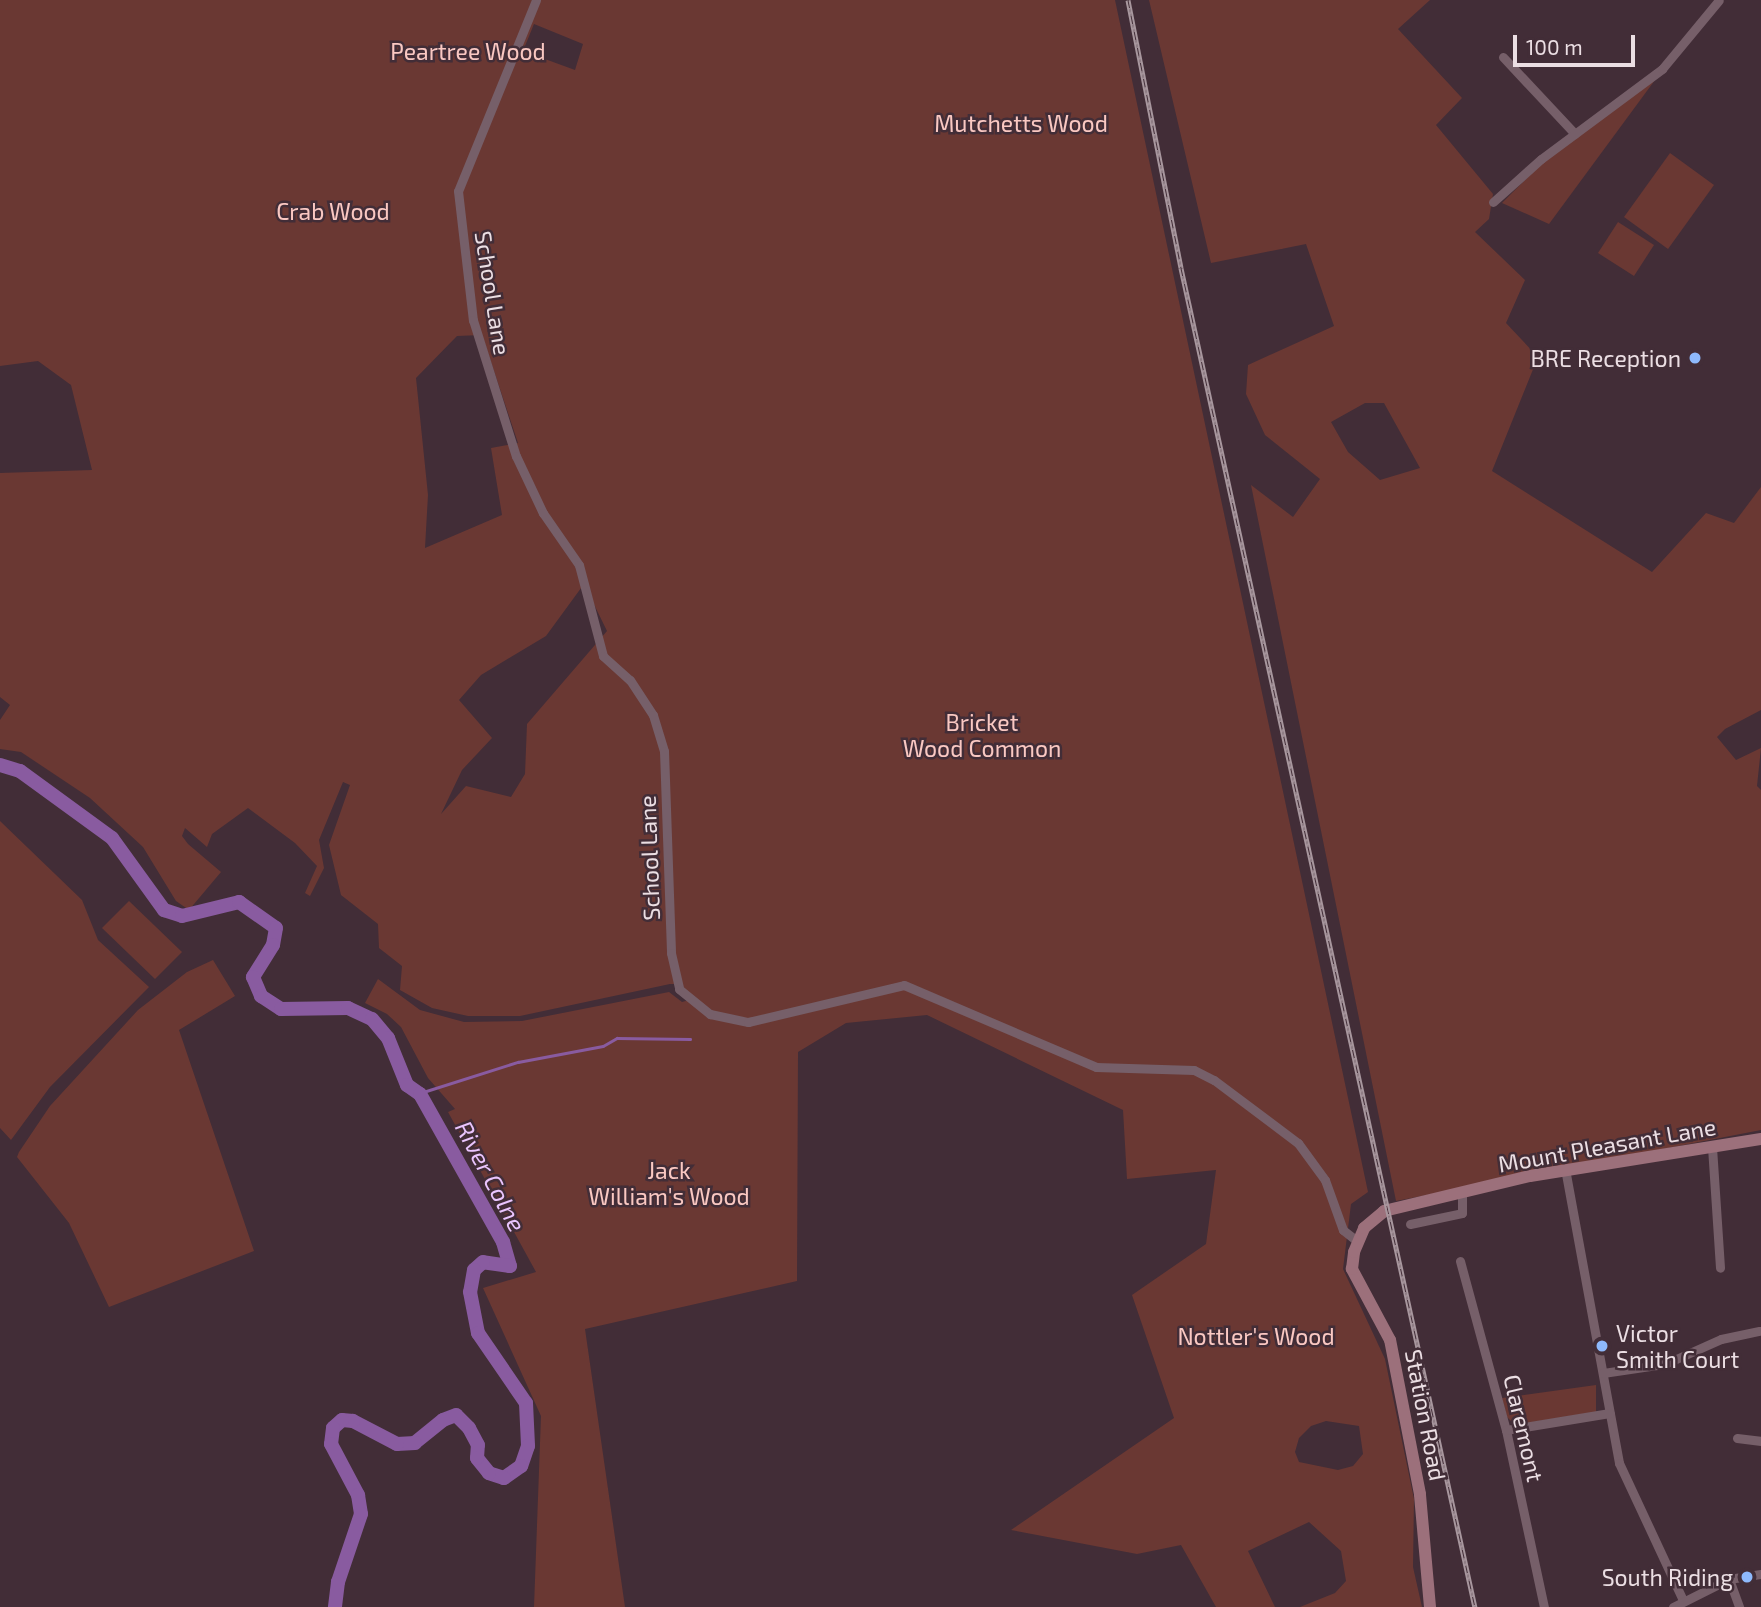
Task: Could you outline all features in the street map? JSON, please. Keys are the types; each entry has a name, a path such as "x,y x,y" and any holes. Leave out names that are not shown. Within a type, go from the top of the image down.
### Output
{"street":[{"name":"School Lane","path":"536,0 458,191 473,320 516,456 543,513 579,565 604,656 630,680 653,715 664,751 671,953 679,989 710,1014 748,1022 904,985 1096,1067 1194,1070 1214,1080 1298,1143 1325,1180 1343,1230 1357,1241"},
{"path":"1493,202 1575,134 1662,69 1719,0"},
{"path":"1503,57 1575,134"},
{"name":"Mount Pleasant Lane","path":"1357,1241 1378,1213 1462,1196 1530,1176 1566,1174 1761,1139"},
{"path":"1712,1147 1720,1268"},
{"path":"1566,1174 1610,1413 1626,1484 1683,1600"},
{"path":"1410,1224 1462,1213 1462,1196"},
{"name":"Station Road","path":"1357,1241 1352,1269 1390,1340 1400,1387 1420,1494 1430,1607"},
{"name":"Claremont","path":"1460,1261 1506,1430 1544,1607"},
{"path":"1603,1373 1665,1364 1721,1339 1759,1331"},
{"path":"1506,1430 1610,1413"},
{"path":"1737,1438 1761,1441"},
{"path":"1673,1607 1730,1579 1761,1574"},
{"path":"1730,1579 1739,1607"}],"green space":[{"path":"0,0 1115,0 1368,1192 1351,1204 1343,1269 1385,1359 1414,1499 1413,1567 1422,1607 1300,1607 1335,1593 1346,1581 1341,1551 1309,1522 1248,1551 1275,1607 1216,1607 1181,1545 1137,1554 1011,1530 1174,1418 1132,1295 1206,1244 1216,1170 1127,1179 1123,1110 927,1015 846,1023 798,1052 797,1281 585,1329 625,1607 534,1607 541,1416 483,1288 536,1272 448,1112 455,1109 428,1078 401,1027 387,1014 365,1003 378,979 420,1010 464,1022 522,1021 669,992 682,1002 693,999 680,984 670,984 520,1016 468,1016 432,1008 400,990 402,966 379,948 378,924 341,895 329,845 350,785 343,782 319,840 324,868 310,896 305,893 317,866 295,843 248,808 212,834 207,847 185,828 182,836 188,844 221,872 189,910 176,901 143,847 90,798 21,752 0,749 0,720 10,705 0,697 0,473 92,470 71,385 38,361 0,366","holes":["534,24 583,44 575,70 523,51","482,335 518,443 491,448 502,515 425,548 428,495 416,378 457,336","584,584 607,631 527,724 525,774 511,797 466,786 441,814 462,770 492,738 459,700 481,675 546,636","1326,1421 1359,1426 1363,1454 1353,1466 1338,1470 1299,1462 1295,1452 1299,1438 1311,1426"]},
{"path":"1149,0 1430,0 1398,29 1462,98 1436,125 1493,194 1489,219 1475,232 1525,280 1506,323 1538,357 1492,471 1652,572 1706,513 1734,523 1761,487 1761,710 1725,729 1717,737 1736,760 1761,748 1757,786 1761,790 1761,1130 1396,1201 1251,485 1293,517 1320,479 1265,435 1246,394 1248,365 1334,326 1306,244 1211,263","holes":["1365,403 1384,403 1420,468 1380,480 1348,452 1331,422"]},
{"path":"1655,80 1549,224 1502,203 1551,154"},
{"path":"1670,153 1714,185 1668,249 1624,217"},
{"path":"1618,222 1654,245 1634,276 1598,253"},
{"path":"0,821 82,900 98,940 149,987 50,1087 11,1140 0,1128"},
{"path":"129,901 182,952 155,979 102,928"},
{"path":"213,960 235,996 179,1030 254,1251 109,1307 69,1223 17,1157 50,1106 138,1010 187,972"},
{"path":"1596,1385 1596,1412 1515,1425 1507,1417 1502,1398"}],"waterway":[{"name":"River Colne","path":"0,765 20,771 112,838 164,910 182,916 239,902 276,928 273,945 253,977 261,996 281,1009 348,1008 372,1019 388,1038 407,1085 420,1094 503,1242 510,1266 483,1262 474,1270 470,1292 478,1333 526,1403 528,1446 521,1466 504,1478 489,1473 477,1458 478,1445 469,1428 456,1415 443,1420 415,1443 397,1444 353,1421 342,1420 333,1428 331,1444 358,1495 361,1514 338,1582 335,1607"},
{"path":"420,1093 518,1062 603,1046 617,1038 690,1039"}],"railway":[{"path":"1128,0 1181,268 1475,1607"}],"place":[{"name":"BRE Reception","path":"1695,358"},
{"name":"Victor Smith Court","path":"1602,1346"},
{"name":"South Riding","path":"1747,1577"}],"park label":[{"name":"Peartree Wood","path":"468,51"},
{"name":"Mutchetts Wood","path":"1021,123"},
{"name":"Crab Wood","path":"333,211"},
{"name":"Bricket Wood Common","path":"982,735"},
{"name":"Jack William's Wood","path":"669,1183"},
{"name":"Nottler's Wood","path":"1256,1336"}]}
